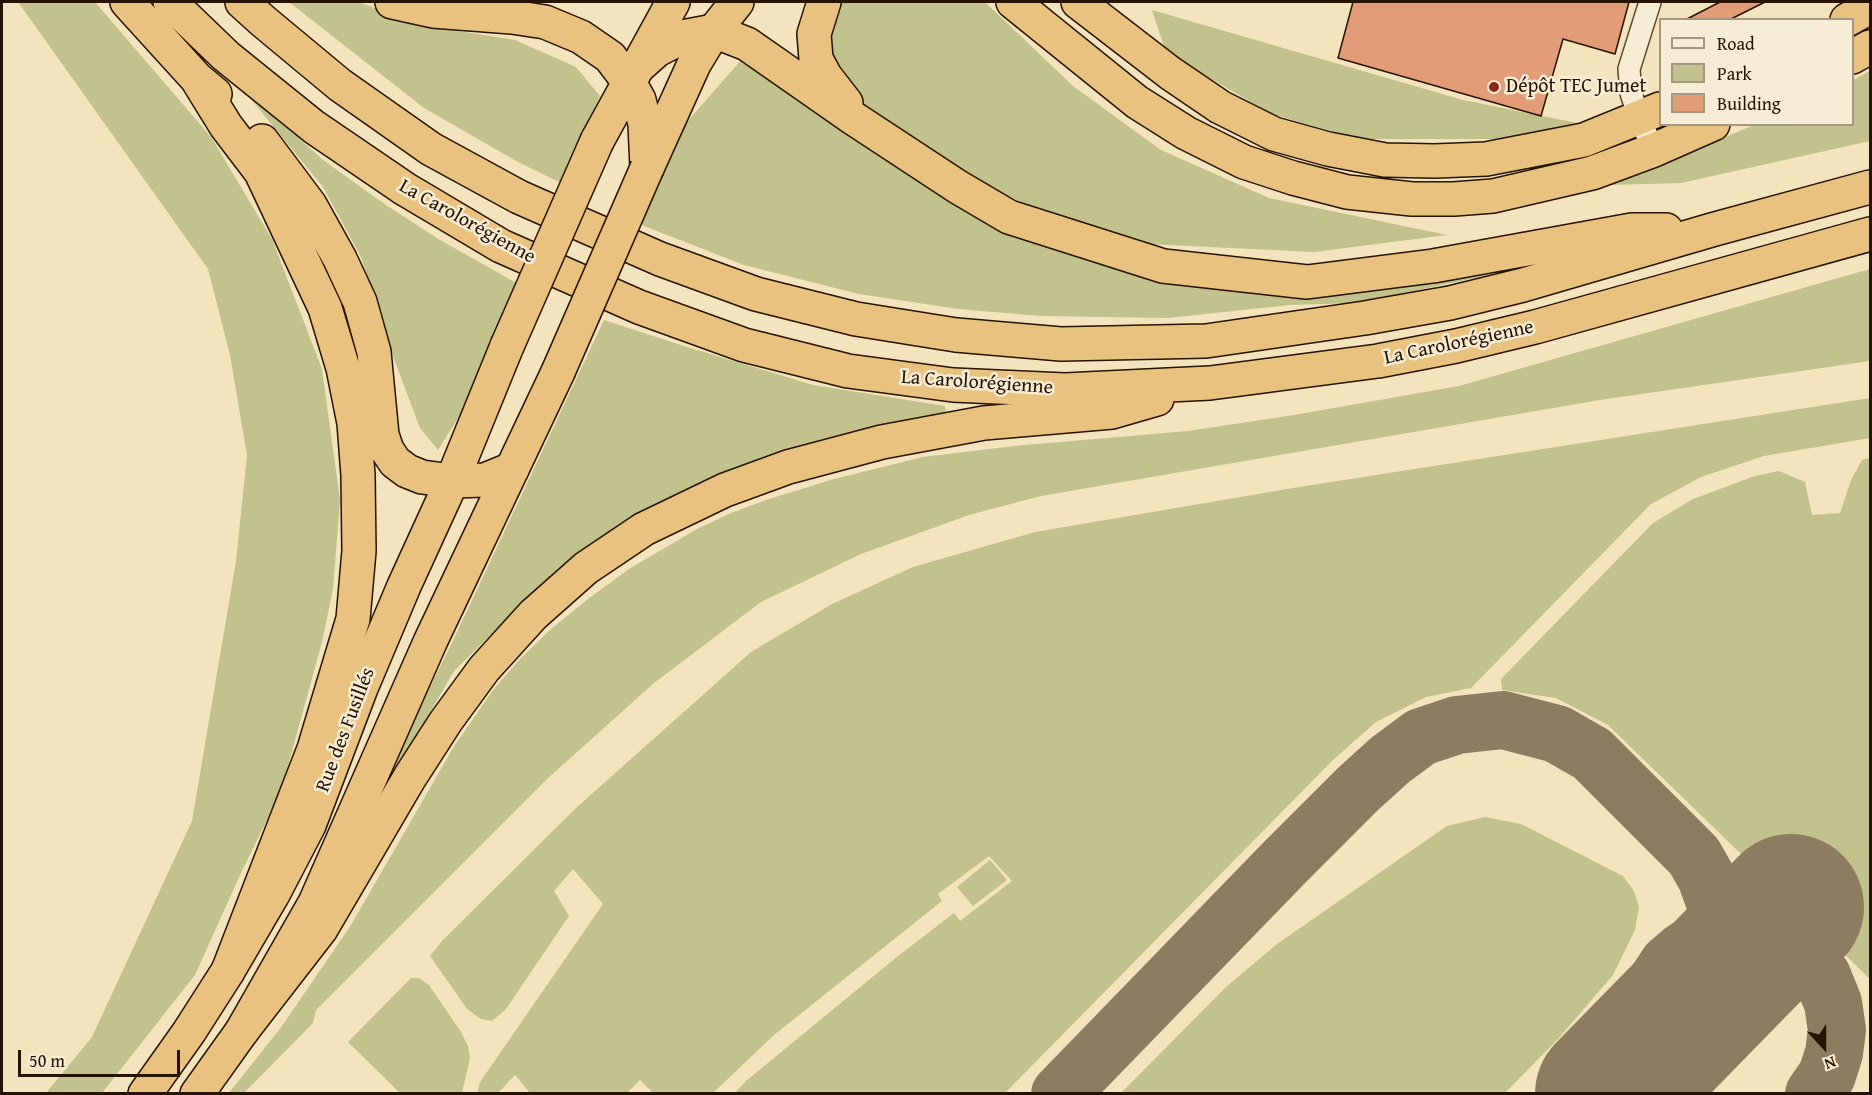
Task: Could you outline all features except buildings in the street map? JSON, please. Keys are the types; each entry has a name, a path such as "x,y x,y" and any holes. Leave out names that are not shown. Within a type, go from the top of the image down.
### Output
{"highway":[{"path":"128,2 197,79 237,112 265,144 310,205 340,259 360,302 374,352 382,435 387,450 395,462 407,471 422,477 452,481 485,480 512,469"},
{"name":"La Carolorégienne","path":"170,2 226,56 314,127 405,189 501,246 639,307 744,345 848,371 953,385 1065,390 1210,383 1378,361 1456,346 1535,327 1870,234"},
{"name":"La Carolorégienne","path":"242,2 340,86 431,149 519,196 660,259 756,294 856,319 956,335 1061,344 1206,342 1365,318 1450,303 1523,285 1870,187"},
{"path":"392,2 432,11 545,22 581,37 634,74 645,124 647,168"},
{"name":"Rue des Fusillés","path":"145,1094 228,971 273,894 309,825 404,586 452,481 507,346 597,141 674,2"},
{"name":"Rue des Fusillés","path":"197,1094 242,1031 315,903 431,640 558,372 694,64 714,31 737,2"},
{"path":"824,2 814,34 816,58 825,76 843,97 853,118"},
{"path":"1013,2 1137,102 1186,133 1244,162 1347,192 1412,199 1493,196 1592,173 1654,150 1708,126"},
{"path":"1078,2 1170,73 1220,107 1274,134 1328,149 1385,160 1486,159 1584,140 1650,113"},
{"path":"1851,18 1870,7"},
{"path":"634,74 657,50 682,37 714,31 747,44 853,118 958,187 1009,217 1163,266 1307,282 1433,267 1632,230 1715,229"},
{"path":"1854,56 1870,47"},
{"path":"197,79 226,126 261,172 325,308 343,368 354,423 358,475 358,551 353,619 314,749 228,971"},
{"path":"242,1031 321,929 410,777 446,721 484,669 533,615 586,568 644,529 725,490 788,467 882,442 984,423 1112,412 1210,383"}],"street":[{"path":"1650,2 1629,69 1631,93 1650,113 1654,150"}],"green space":[{"path":"18,2 95,2 211,137 272,239 322,369 340,500 333,589 322,642 281,791 195,975 102,1093 46,1093 92,1037 192,821 236,561 247,455 230,355 208,269"},
{"path":"289,2 358,2 421,25 515,40 576,67 600,96 567,164 563,184 518,162 424,108"},
{"path":"840,2 985,2 1073,86 1161,150 1269,198 1447,235 1314,252 1147,244 1021,202 859,122 827,39 833,9"},
{"path":"1152,10 1463,100 1577,123 1506,139 1359,139 1271,114 1166,52"},
{"path":"743,58 981,216 1377,289 1498,273 1358,303 1290,305 1168,318 1041,316 958,309 859,294 744,265 639,224 685,124"},
{"path":"1870,71 1870,141 1681,183 1611,185 1752,126 1854,126 1854,79"},
{"path":"250,98 279,120 323,160 386,205 440,240 520,285 466,406 438,450 420,428 394,359 361,257 323,187"},
{"path":"1870,269 1870,361 1600,400 1041,496 969,515 861,554 761,602 654,683 547,779 316,1010 313,1023 244,1093 229,1093 282,1026 351,925 453,748 493,690 551,629 588,599 629,569 697,529 766,500 834,479 923,457 1014,446 1188,431 1459,386"},
{"path":"604,320 813,385 945,406 946,416 866,432 516,610 454,671 386,788 405,737 449,649"},
{"path":"1870,398 1870,438 1764,456 1701,477 1651,504 1471,688 1426,697 1376,722 1333,760 1005,1093 735,1093 746,1081 898,956 954,913 960,921 1012,881 989,856 938,894 942,901 774,1035 713,1093 653,1093 640,1080 627,1093 530,1093 515,1075 498,1093 477,1093 480,1082 603,904 573,869 554,891 569,916 506,1009 492,1021 481,1019 467,1009 430,956 442,941 576,808 751,652 832,604 913,567 1035,532 1299,487"},
{"path":"1870,458 1870,979 1608,725 1556,698 1502,690 1501,679 1653,523 1693,499 1755,476 1779,471 1805,482 1812,515 1840,513 1851,480 1862,460"},
{"path":"1485,817 1521,824 1623,876 1634,891 1639,907 1635,930 1613,975 1558,1039 1505,1093 1121,1093 1226,987 1277,944 1447,826"},
{"path":"990,860 1007,880 973,906 957,887"},
{"path":"411,978 419,978 429,985 468,1046 470,1058 462,1093 400,1093 348,1042"}],"taxiway":[{"path":"1060,1094 1358,789 1390,760 1421,737 1457,725 1503,720 1557,734 1592,754 1694,856 1706,877 1716,905 1716,936 1712,963 1704,984 1679,1021"},
{"path":"1625,1076 1639,1052 1645,1012 1653,987 1668,964 1700,940 1740,933 1763,935 1786,942 1804,956 1822,976 1833,1003 1837,1030 1834,1053 1827,1075 1814,1094"}],"runway":[{"path":"1608,1094 1791,907"}],"place":[{"name":"Dépôt TEC Jumet","path":"1494,87"}]}
